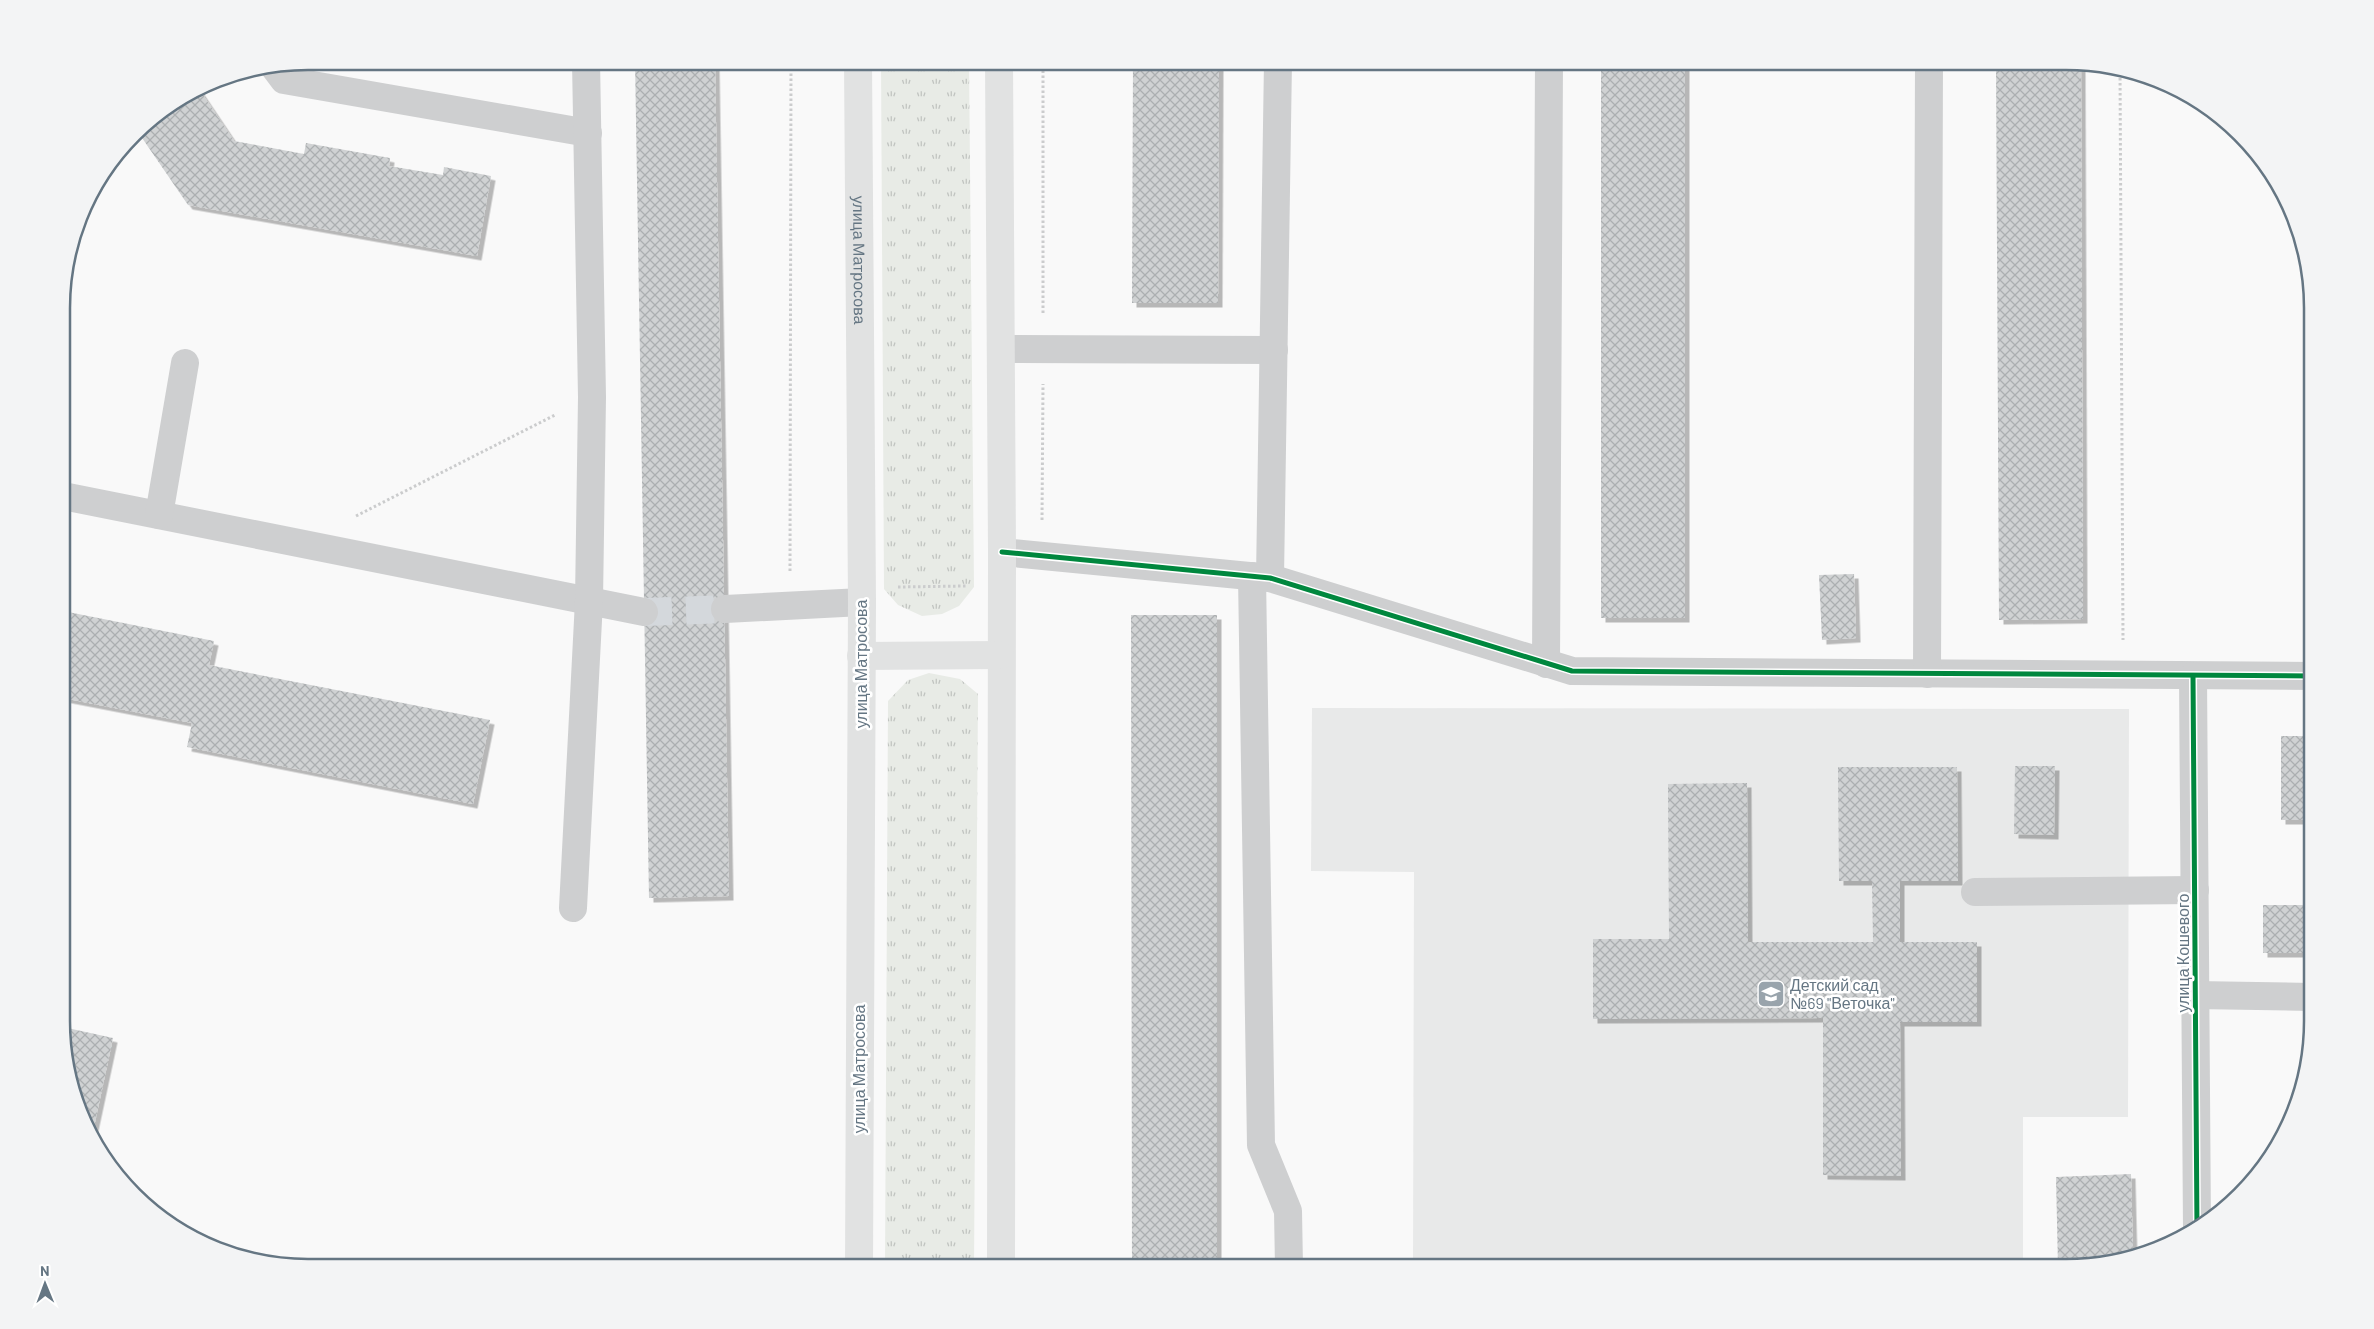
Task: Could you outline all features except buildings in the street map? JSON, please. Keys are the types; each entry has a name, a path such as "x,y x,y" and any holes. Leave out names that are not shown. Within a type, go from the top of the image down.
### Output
{"main road":[{"name":"улица Матросова","path":"858,70 862,595 859,1259"},
{"path":"999,70 1002,552 1000,654 1001,1259"},
{"path":"861,656 1000,654"}],"street":[{"path":"573,908 589,601 592,397 586,70"},
{"path":"1278,70 1274,350 1261,577 1260,1145 1288,1211 1289,1259"},
{"path":"1546,664 1549,70"},
{"path":"1927,674 1929,70"},
{"path":"278,72 284,80 588,133"},
{"path":"1001,349 1274,350"},
{"path":"159,515 185,363"},
{"path":"70,497 644,612"},
{"path":"1002,552 1261,577 1572,671 2304,676"},
{"path":"725,609 790,606 862,595"},
{"name":"улица Кошевого","path":"2193,676 2197,1220"},
{"path":"1975,892 2195,890"},
{"path":"2196,996 2304,997"}],"path":[{"path":"790,606 791,70"},
{"path":"2120,76 2123,676"},
{"path":"354,517 592,397"},
{"path":"862,595 1001,585"}],"shaded area":[{"name":"Детский сад №69 \"Веточка\"","path":"1312,708 2129,709 2128,1117 2023,1117 2023,1259 1413,1259 1414,872 1311,871"}],"green space":[{"path":"881,70 969,70 974,587 959,606 942,614 922,616 898,605 884,589"},
{"path":"929,673 960,679 978,694 974,1259 885,1259 888,701 908,680"}],"tunnel":[{"path":"644,612 725,609"}],"cycle path":[{"path":"1002,552 1270,578 1572,671 2304,676"},
{"path":"2193,676 2197,1220"}],"place":[{"name":"Детский сад №69 \"Веточка\"","path":"1771,994"}]}
